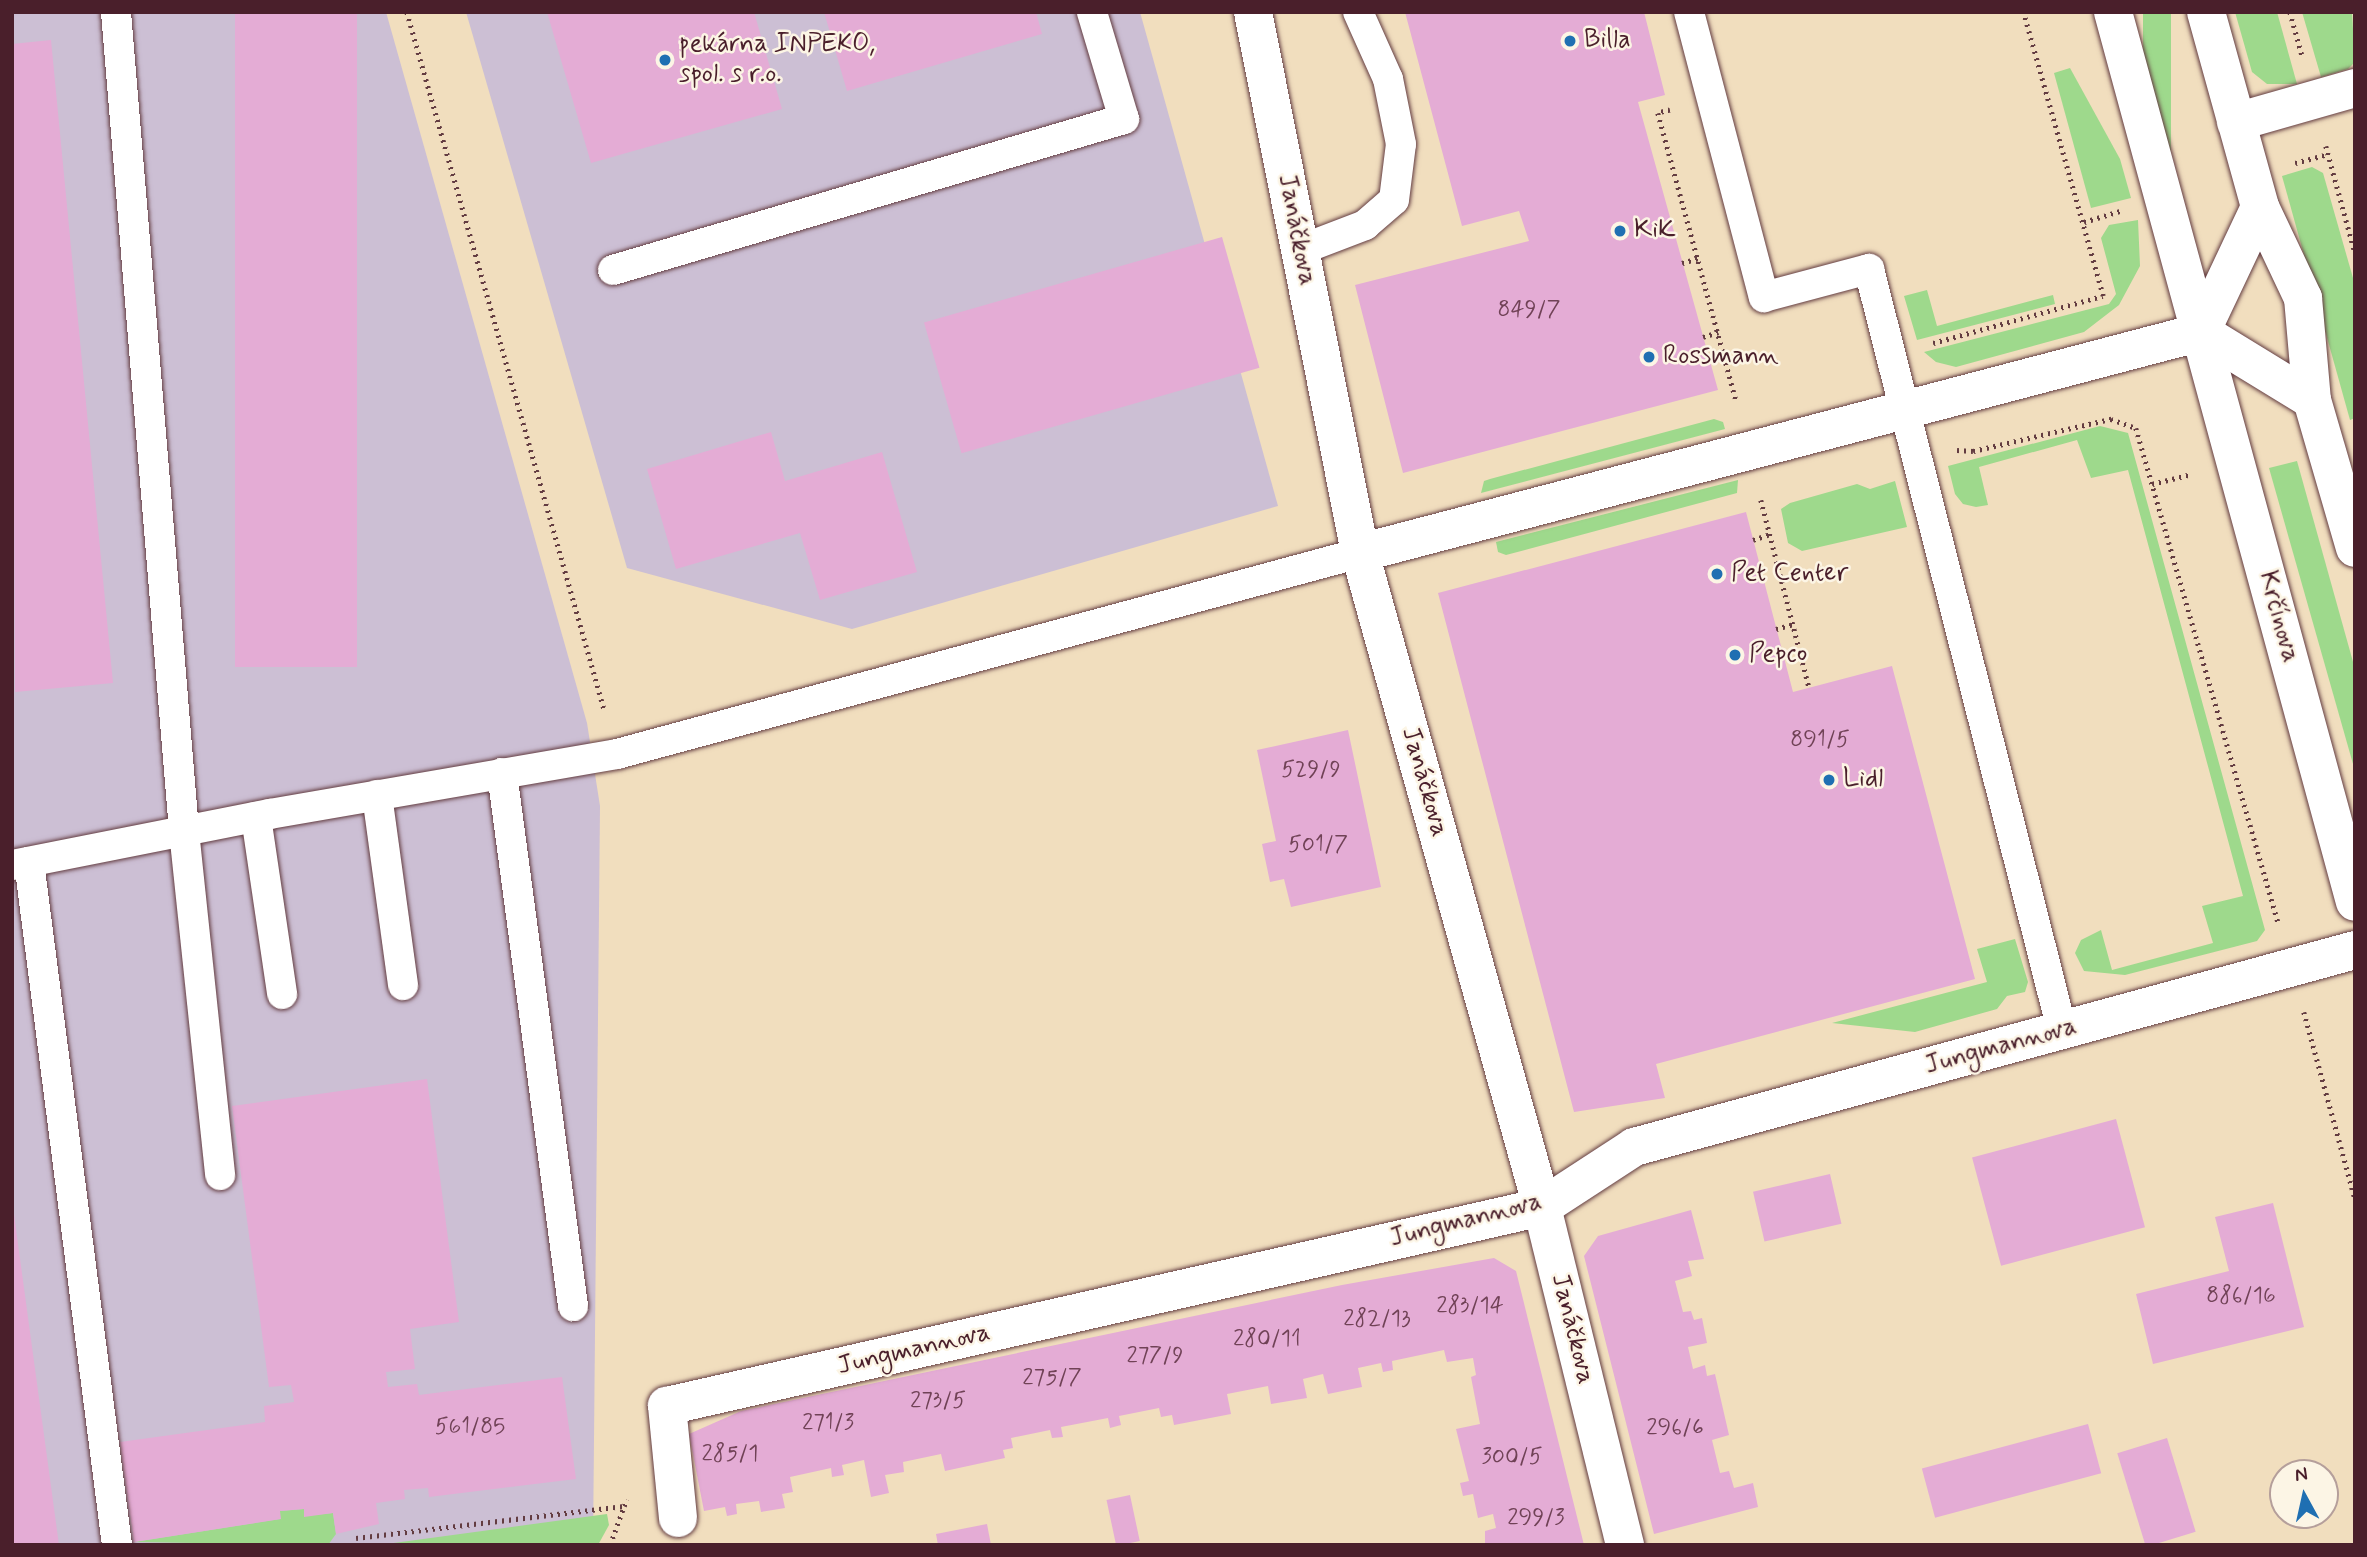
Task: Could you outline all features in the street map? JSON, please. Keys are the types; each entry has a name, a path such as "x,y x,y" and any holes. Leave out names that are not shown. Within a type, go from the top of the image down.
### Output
{"street":[{"name":"Janáčkova","path":"1253,12 1360,553 1542,1207 1625,1545"},
{"name":"Krčínova","path":"2113,12 2355,902"},
{"path":"2206,12 2260,207 2303,298 2312,400 2355,548"},
{"path":"2236,122 2355,88"},
{"path":"2202,332 2260,207"},
{"path":"1360,553 2202,332 2312,400"},
{"name":"Jungmannova","path":"678,1518 667,1406 1542,1207 1634,1147 2355,950"}],"lane":[{"path":"116,12 184,831 220,1175"},
{"path":"613,270 1124,119 1092,12"},
{"path":"1300,250 1365,225 1394,200 1398,131 1388,79 1358,12"},
{"path":"1689,12 1764,297 1869,269 2062,1030"},
{"path":"117,1545 21,864 256,817 617,754 1360,553"},
{"path":"502,773 573,1306"},
{"path":"377,795 403,985"},
{"path":"256,817 282,994"}],"path":[{"path":"407,12 617,754"},
{"path":"1920,347 2103,296 2023,12"},
{"path":"2290,12 2304,65"},
{"path":"1712,99 1658,113 1736,401"},
{"path":"2323,132 2355,253"},
{"path":"2292,164 2328,154"},
{"path":"2084,222 2132,207"},
{"path":"1682,263 1698,258"},
{"path":"1703,337 1718,332"},
{"path":"1946,449 1973,451 2111,419 2136,428 2278,924"},
{"path":"2152,484 2192,474"},
{"path":"1761,500 1809,687"},
{"path":"1753,540 1770,534"},
{"path":"1776,629 1793,624"},
{"path":"2300,998 2355,1198"},
{"path":"610,1545 630,1493"},
{"path":"350,1545 356,1538 624,1506"},
{"path":"356,1538 356,1545"}],"shaded area":[{"path":"12,12 386,12 587,723 600,806 593,1545 12,1545"},
{"path":"466,12 1140,12 1278,506 852,629 627,568"}],"green space":[{"path":"2143,12 2171,12 2171,186 2143,186"},
{"path":"2235,12 2277,12 2297,84 2267,84 2252,72"},
{"path":"2302,12 2352,12 2355,62 2348,69 2321,77"},
{"path":"2070,68 2120,159 2131,198 2091,208 2054,73"},
{"path":"2312,167 2323,173 2355,285 2355,418 2350,420 2282,176"},
{"path":"2138,220 2140,266 2119,305 2084,332 1956,367 1936,362 1924,352 2109,304 2116,294 2101,238 2109,225"},
{"path":"1927,290 1937,326 2053,295 2055,304 1917,340 1904,296"},
{"path":"1714,419 1723,422 1725,429 1481,493 1484,481 1490,479"},
{"path":"2100,426 2128,433 2265,930 2257,941 2125,975 2084,971 2075,953 2081,940 2101,930 2112,970 2213,943 2202,906 2243,896 2128,470 2091,478 2077,440 1979,467 1988,505 1976,507 1963,504 1955,494 1948,466"},
{"path":"2297,461 2355,669 2355,771 2269,468"},
{"path":"1738,480 1737,493 1506,555 1498,552 1496,542"},
{"path":"1895,481 1907,527 1802,551 1788,543 1781,509 1790,503 1857,484 1870,489"},
{"path":"2015,939 2028,982 2025,992 2007,996 1997,1009 1915,1032 1832,1023 1987,982 1977,949"},
{"path":"304,1509 304,1516 333,1513 336,1534 328,1545 134,1542 280,1519 280,1511"},
{"path":"607,1514 609,1525 598,1545 379,1545"}],"building":[{"path":"235,12 357,12 357,667 235,667"},
{"name":"pekárna INPEKO, spol. s r.o.","path":"547,12 754,12 782,109 591,163"},
{"name":"pekárna INPEKO, spol. s r.o.","path":"824,12 1036,12 1042,34 847,91"},
{"path":"1405,12 1644,12 1665,95 1638,102 1718,390 1403,473 1355,285 1529,241 1519,211 1462,226"},
{"path":"51,40 113,683 15,692 12,44"},
{"path":"1222,237 1259,368 961,453 924,322"},
{"path":"771,432 785,481 882,452 917,572 820,600 800,533 676,569 647,469"},
{"path":"1746,512 1793,692 1892,666 1975,979 1656,1064 1665,1098 1574,1112 1438,593"},
{"path":"1348,730 1381,887 1291,907 1284,879 1270,882 1262,844 1276,841 1257,750"},
{"path":"427,1079 459,1322 410,1329 415,1369 386,1372 388,1387 417,1384 419,1395 562,1377 576,1479 429,1497 428,1488 404,1490 405,1499 376,1503 379,1524 336,1534 333,1513 304,1517 304,1509 280,1511 281,1519 134,1542 120,1442 265,1422 264,1406 294,1402 291,1385 269,1387 232,1106"},
{"path":"2116,1119 2145,1227 2001,1266 1972,1158"},
{"path":"1830,1174 1841,1224 1764,1241 1753,1192"},
{"path":"2273,1203 2304,1327 2153,1364 2136,1294 2229,1271 2215,1217"},
{"path":"1691,1210 1704,1259 1688,1261 1692,1276 1675,1281 1683,1312 1691,1311 1694,1320 1702,1318 1707,1343 1688,1347 1693,1369 1705,1365 1707,1376 1715,1374 1729,1435 1712,1440 1720,1473 1729,1471 1734,1488 1753,1483 1758,1507 1654,1534 1584,1256 1598,1236"},
{"path":"14,1214 18,1244 59,1545 12,1545"},
{"path":"1494,1258 1516,1271 1584,1545 1485,1545 1485,1531 1496,1528 1493,1514 1478,1518 1473,1494 1463,1496 1460,1483 1469,1481 1456,1429 1480,1424 1471,1377 1476,1375 1473,1358 1447,1362 1444,1350 1392,1361 1393,1370 1383,1372 1381,1363 1358,1368 1362,1387 1328,1394 1323,1374 1303,1379 1307,1398 1271,1404 1268,1386 1227,1394 1231,1414 1174,1425 1172,1415 1161,1417 1159,1408 1119,1416 1121,1425 1110,1428 1108,1418 1061,1427 1063,1437 1052,1438 1050,1430 1011,1438 1013,1448 1003,1450 1005,1458 945,1471 941,1454 903,1462 904,1472 885,1475 889,1493 871,1497 864,1460 842,1465 844,1475 832,1477 831,1468 790,1477 793,1492 782,1494 785,1508 761,1512 759,1501 736,1504 737,1514 727,1516 725,1507 704,1511 689,1434 741,1411 1342,1285"},
{"path":"2088,1424 2101,1473 1935,1518 1922,1469"},
{"path":"2167,1438 2196,1532 2145,1545 2117,1453"},
{"path":"1130,1495 1140,1541 1116,1545 1107,1500"},
{"path":"987,1524 991,1545 938,1545 936,1534"}],"place":[{"name":"Billa","path":"1570,41"},
{"name":"pekárna INPEKO, spol. s r.o.","path":"665,60"},
{"name":"KiK","path":"1620,231"},
{"name":"Rossmann","path":"1649,357"},
{"name":"Pet Center","path":"1717,574"},
{"name":"Pepco","path":"1735,655"},
{"name":"Lidl","path":"1829,780"}]}
